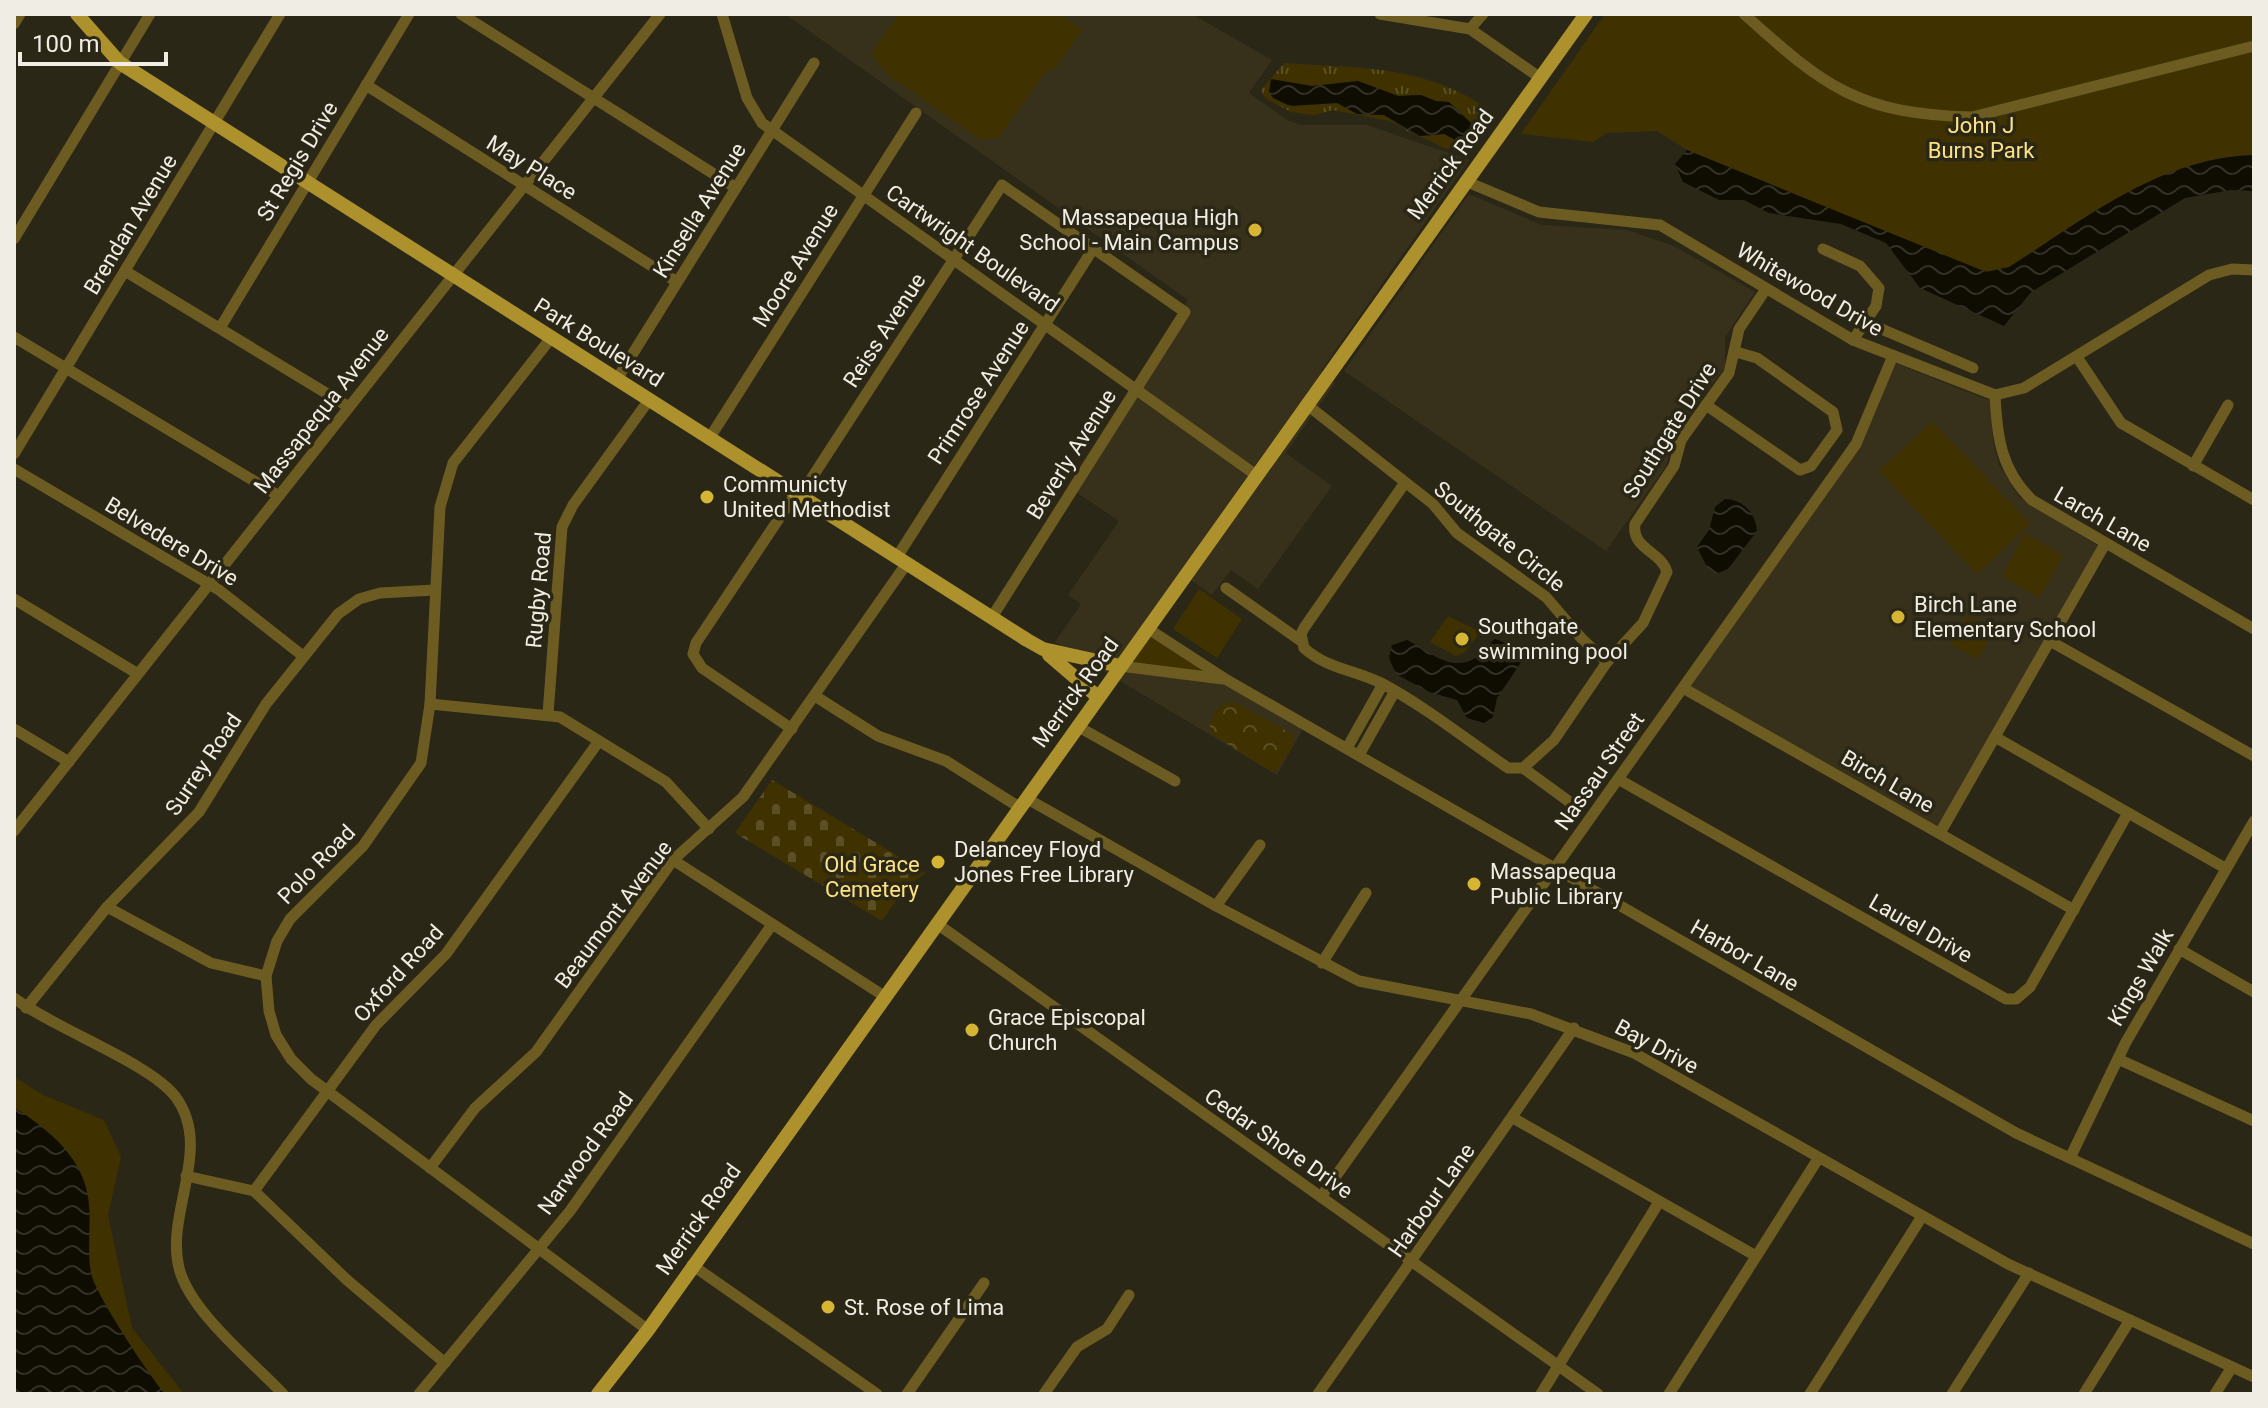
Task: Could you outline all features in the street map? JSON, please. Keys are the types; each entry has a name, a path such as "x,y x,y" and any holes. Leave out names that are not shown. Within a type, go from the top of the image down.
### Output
{"main road":[{"name":"Park Boulevard","path":"77,14 120,63 1043,649 1120,666"},
{"name":"Merrick Road","path":"598,1394 648,1330 1586,14"},
{"path":"1043,649 1098,697"}],"street":[{"path":"14,24 20,14"},
{"path":"14,239 150,14"},
{"name":"Brendan Avenue","path":"14,454 280,14"},
{"name":"St Regis Drive","path":"220,328 409,14"},
{"path":"461,14 736,188"},
{"name":"Cartwright Boulevard","path":"722,14 754,115 772,131 1256,475"},
{"path":"1380,14 1470,29 1539,77"},
{"path":"1470,29 1483,14"},
{"path":"1747,15 1818,78 1853,98 1930,116 1972,117 2254,46"},
{"name":"Massapequa Avenue","path":"14,831 594,98 654,16"},
{"name":"Kinsella Avenue","path":"617,379 814,63"},
{"name":"May Place","path":"366,85 677,282"},
{"name":"Moore Avenue","path":"709,439 916,113"},
{"name":"Whitewood Drive","path":"1465,181 1539,212 1660,225 1853,340 1892,358 1995,395"},
{"name":"Reiss Avenue","path":"792,729 702,668 693,654 696,643 798,495 1002,185 1093,249"},
{"name":"Beverly Avenue","path":"992,617 1185,312 1093,249"},
{"name":"Primrose Avenue","path":"902,560 1093,249"},
{"path":"1823,249 1860,266 1874,278 1880,296 1853,340"},
{"path":"1995,395 2024,388 2209,275 2232,269 2254,270"},
{"path":"125,271 349,407"},
{"name":"Southgate Drive","path":"1607,662 1643,623 1663,586 1666,566 1639,544 1635,524 1669,475 1681,440 1729,373 1739,329 1766,289"},
{"path":"1865,322 1973,368"},
{"path":"14,337 279,496"},
{"name":"Polo Road","path":"551,338 450,469 440,507 425,750 415,774 363,846 290,919 277,941 266,976 269,1011 282,1047 302,1071 648,1330"},
{"path":"1706,405 1800,470 1811,466 1837,430 1833,412 1757,358 1736,352"},
{"path":"2077,357 2121,423 2254,500"},
{"name":"Nassau Street","path":"1321,1197 1856,444 1892,358"},
{"name":"Larch Lane","path":"1995,395 2001,455 2019,488 2048,512 2254,629"},
{"name":"Rugby Road","path":"548,714 562,527 573,505 649,400"},
{"name":"Southgate Circle","path":"1306,404 1433,504 1457,533 1546,597 1582,639 1607,662"},
{"path":"2193,466 2228,405"},
{"name":"Belvedere Drive","path":"14,469 208,586 303,656"},
{"name":"Southgate Circle","path":"1301,641 1304,628 1404,484"},
{"path":"1940,833 2105,544"},
{"name":"Beaumont Avenue","path":"430,1168 475,1108 536,1052 673,860 743,797 815,696 902,560"},
{"path":"1226,588 1301,641 1304,648 1323,662 1365,674 1383,684 1508,768 1523,768 1571,803"},
{"name":"Surrey Road","path":"26,1008 107,907 199,812 266,704 338,614 359,599 391,590 435,590"},
{"path":"14,599 138,674"},
{"name":"Harbor Lane","path":"1147,628 1227,680 2016,1133 2254,1244"},
{"path":"2050,641 2254,756"},
{"path":"1523,768 1566,725 1607,662"},
{"name":"Harbor Lane","path":"1120,666 1227,680"},
{"path":"1347,748 1383,684"},
{"name":"Birch Lane","path":"1683,688 2074,910"},
{"path":"1359,755 1395,691"},
{"name":"Bay Drive","path":"815,696 878,736 946,761 1359,981 1531,1014 1634,1053 1921,1218 2029,1273 2254,1377"},
{"path":"430,704 548,714 569,722 666,782 709,829"},
{"path":"1077,726 1175,781"},
{"path":"14,729 69,762"},
{"path":"1995,737 2225,868"},
{"name":"Oxford Road","path":"254,1191 376,1025 446,954 599,741"},
{"name":"Laurel Drive","path":"1618,779 2006,999 2016,999 2030,987 2128,813"},
{"name":"Kings Walk","path":"2070,1158 2118,1059 2254,821"},
{"path":"1216,906 1260,845"},
{"path":"673,860 884,996"},
{"path":"1322,963 1366,893"},
{"path":"107,907 211,963 266,976"},
{"name":"Cedar Shore Drive","path":"936,923 1598,1394"},
{"name":"Narwood Road","path":"419,1394 539,1250 771,926"},
{"path":"2179,949 2254,992"},
{"path":"14,998 26,1008 156,1079 169,1090 188,1125 191,1149 175,1239 180,1270 187,1287 204,1311 283,1394"},
{"name":"Harbour Lane","path":"1318,1394 1574,1028"},
{"path":"2118,1059 2254,1121"},
{"path":"1513,1118 1756,1256"},
{"path":"1669,1394 1818,1159"},
{"path":"186,1176 254,1191 347,1280 445,1363"},
{"path":"1541,1394 1659,1202"},
{"path":"1810,1394 1921,1218"},
{"path":"692,1265 877,1394"},
{"path":"1952,1394 2029,1273"},
{"path":"907,1394 984,1283"},
{"path":"1044,1394 1077,1347 1107,1329 1129,1295"},
{"path":"2084,1394 2130,1320"},
{"path":"2215,1394 2232,1367"}],"shaded area":[{"name":"Massapequa High School - Main Campus","path":"785,14 1192,14 1272,60 1249,93 1287,120 1301,125 1367,125 1469,160 1321,371 1335,383 1286,453 1332,486 1258,589 1231,570 1212,595 1185,576 1149,627 1306,723 1277,775 1055,642 1081,604 1068,595 1119,521 1067,486 1188,300"},
{"path":"1469,194 1542,225 1628,230 1676,247 1755,292 1725,337 1725,367 1675,434 1666,466 1606,551 1344,371"},
{"name":"Birch Lane Elementary School","path":"1895,363 1991,401 1993,441 1999,465 2019,497 2100,547 1940,831 1686,687 1862,442"}],"green space":[{"path":"899,14 1059,14 1082,30 1057,66 1044,74 999,137 981,140 888,75 871,54"},
{"name":"John J Burns Park","path":"1605,14 2254,14 2254,155 2219,159 2155,179 2096,211 2009,267 1996,272 1977,270 1687,150 1657,131 1607,133 1593,142 1521,134"},
{"path":"1284,63 1366,68 1416,76 1440,84 1490,110 1459,146 1446,149 1412,133 1425,136 1444,134 1456,141 1471,129 1472,124 1449,102 1421,95 1399,96 1358,81 1312,86 1271,79 1290,106 1337,103 1357,114 1384,115 1401,127 1389,121 1333,110 1314,115 1291,112 1265,98 1261,90"},
{"path":"1932,421 2030,524 1977,574 1879,471"},
{"path":"2025,533 2063,556 2039,598 2002,576"},
{"path":"1199,589 1242,619 1217,658 1173,629"},
{"path":"1966,615 1994,629 1978,659 1950,644"},
{"path":"1448,616 1480,632 1464,653 1456,656 1430,642"},
{"path":"1147,630 1223,678 1122,665"},
{"path":"1234,702 1294,735 1294,744 1277,770 1270,771 1210,733 1215,712 1223,705"},
{"name":"Old Grace Cemetery","path":"772,780 926,873 905,887 882,921 735,833"},
{"path":"14,1077 43,1095 104,1120 121,1157 108,1215 132,1328 184,1394 14,1394"}],"water":[{"path":"1271,79 1312,86 1358,81 1398,96 1421,95 1449,102 1472,124 1460,142 1444,134 1420,136 1384,115 1357,114 1337,103 1290,106 1273,98 1269,92"},
{"path":"1687,150 1986,272 2009,267 2125,194 2187,167 2254,155 2254,191 2231,190 2185,198 2031,292 2004,326 1920,288 1886,243 1841,224 1769,213 1744,200 1719,200 1683,182 1675,164"},
{"path":"1725,499 1747,509 1757,531 1728,569 1716,574 1707,567 1697,547 1709,530 1715,507"},
{"path":"1495,639 1512,646 1522,661 1497,698 1493,717 1484,723 1467,718 1457,700 1429,692 1396,674 1389,658 1392,645 1407,640 1440,659 1468,662"},
{"path":"14,1107 64,1147 81,1174 89,1205 91,1273 124,1334 165,1394 14,1394"}],"place":[{"name":"Massapequa High School - Main Campus","path":"1255,230"},
{"name":"Communicty United Methodist","path":"707,497"},
{"name":"Birch Lane Elementary School","path":"1898,617"},
{"name":"Southgate swimming pool","path":"1462,639"},
{"name":"Delancey Floyd Jones Free Library","path":"938,862"},
{"name":"Massapequa Public Library","path":"1474,884"},
{"name":"Grace Episcopal Church","path":"972,1030"},
{"name":"St. Rose of Lima","path":"828,1307"}]}
